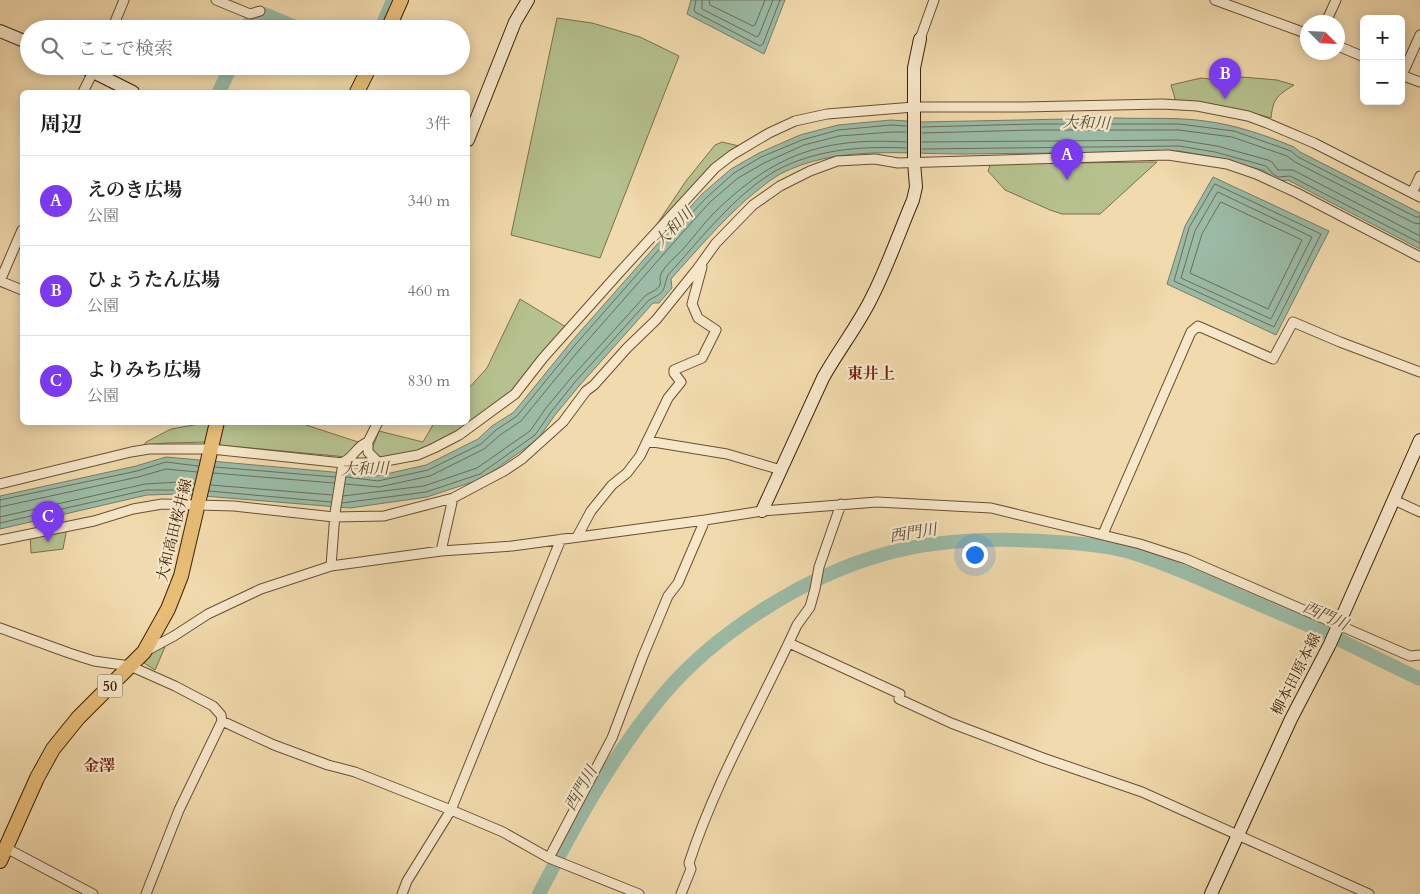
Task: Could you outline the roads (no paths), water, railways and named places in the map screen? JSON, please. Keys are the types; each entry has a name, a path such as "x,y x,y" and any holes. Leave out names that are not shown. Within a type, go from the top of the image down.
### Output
{"main road":[{"path":"392,20 401,0"},
{"path":"357,90 365,75"},
{"name":"大和高田桜井線","path":"0,862 37,778 53,750 78,718 144,652 168,608 182,576 216,425"}],"street":[{"path":"116,20 124,0"},
{"path":"216,0 250,14 260,11"},
{"path":"470,135 515,22 528,0"},
{"path":"762,511 827,371 872,298 913,200 916,188 914,160 914,68 920,39 934,0"},
{"path":"1215,0 1300,31"},
{"path":"1329,15 1336,0"},
{"path":"0,31 20,39"},
{"path":"1405,68 1420,35"},
{"path":"1345,49 1360,55"},
{"path":"84,90 92,75"},
{"path":"105,75 130,90"},
{"path":"1405,76 1420,82"},
{"path":"0,484 149,449 211,451 342,464 378,462 418,456 459,435 515,394 618,274 715,168 732,155 769,133 796,121 827,114 914,109 1006,107 1162,104 1197,106 1248,116 1267,122 1314,143 1416,195 1420,176"},
{"path":"0,540 94,521 133,508 162,504 199,503 334,515 384,516 453,498 504,471 522,459 563,422 586,391 656,320 716,243 753,205 780,186 810,171 837,161 875,159 898,163 914,160 1168,156 1227,164 1256,174 1297,193 1420,257"},
{"path":"20,235 0,281 20,289"},
{"path":"577,537 590,511 612,485 627,473 640,456 668,398 681,382 674,373 674,370 702,358 716,330 698,318 692,304 704,260"},
{"path":"1103,534 1191,332 1198,326 1273,359 1293,322 1420,372"},
{"path":"376,425 368,442 368,452 378,462"},
{"name":"柳本田原本線","path":"1211,894 1290,718 1330,644 1420,440"},
{"path":"647,441 727,454 781,470"},
{"path":"330,566 334,515 342,464 350,459 362,443 368,442"},
{"path":"440,550 453,498"},
{"path":"1394,500 1420,512"},
{"path":"144,652 174,636 208,614 262,589 330,566 440,550 512,546 762,511 878,502 991,508 1140,544 1186,559 1337,628 1410,656 1420,656"},
{"path":"681,894 691,869 689,864 700,830 797,625 810,607 816,589 819,567 841,504"},
{"path":"550,858 612,738 668,596 678,583 705,520"},
{"path":"402,894 407,881 451,810 561,539"},
{"path":"0,628 94,661 130,666 175,686 213,706 221,716 222,721 179,810 146,894"},
{"path":"789,643 900,694 899,699 951,723 1042,758 1126,786 1369,894"},
{"path":"222,721 274,745 328,765 355,772 451,810 503,832 567,866 639,894"},
{"path":"6,848 93,894"}],"water":[{"path":"691,0 785,0 764,54 687,14"},
{"name":"大和川","path":"1116,118 1205,121 1250,131 1294,147 1300,152 1420,213 1420,249 1288,180 1274,180 1265,171 1214,157 1179,151 963,154 870,153 824,159 780,174 737,208 671,279 672,288 659,303 653,303 579,386 538,439 482,479 427,497 350,508 179,494 147,495 0,529 0,496 136,466 166,457 377,476 426,465 478,439 492,426 514,412 571,342 702,194 731,169 759,153 800,135 838,125 891,120 922,122"},
{"path":"1213,177 1329,231 1276,335 1167,284 1185,226"}],"waterway":[{"path":"385,20 393,0"},
{"path":"251,20 264,14 278,20"},
{"path":"220,90 227,75"},
{"name":"西門川","path":"539,894 581,816 611,766 645,718 684,672 735,629 792,593 822,577 852,565 900,550 940,543 1001,540 1084,544 1126,551 1154,560 1309,626 1420,679"}],"place":[{"name":"ひょうたん広場","path":"1225,99"},
{"name":"えのき広場","path":"1067,180"},
{"name":"よりみち広場","path":"48,542"}],"district":[{"name":"東井上","path":"871,373"},
{"name":"金澤","path":"99,765"}]}
